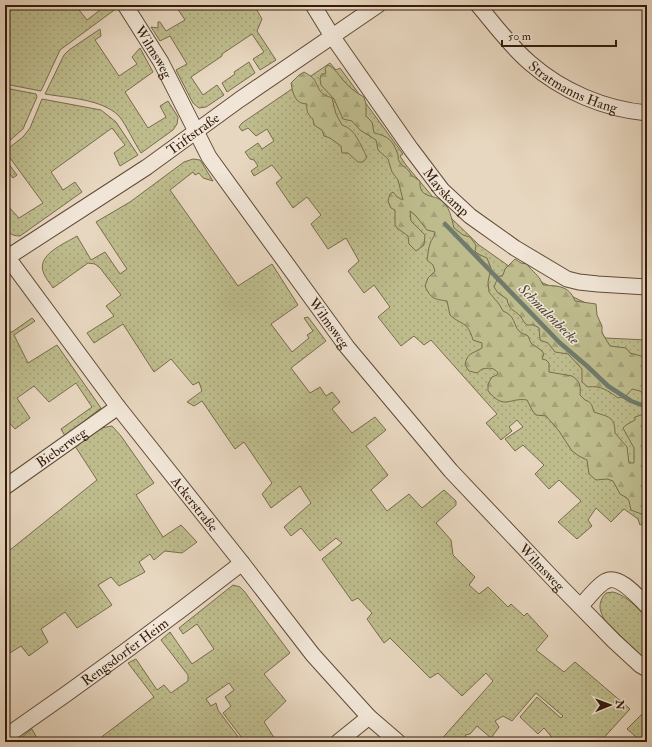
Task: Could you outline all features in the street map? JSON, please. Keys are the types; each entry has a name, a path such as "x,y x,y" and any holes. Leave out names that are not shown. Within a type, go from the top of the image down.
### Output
{"street":[{"name":"Wilmsweg","path":"124,5 161,62 209,157 347,347 451,471 614,641 640,665 647,669"},
{"name":"Mayskamp","path":"313,5 332,36 411,149 442,190 470,216 515,248 567,279 598,284 647,287"},
{"name":"Triftstraße","path":"6,257 148,167 196,131 378,5"},
{"name":"Stratmanns Hang","path":"478,5 526,59 558,83 583,96 604,104 647,113"},
{"name":"Ackerstraße","path":"6,257 118,407 313,655 368,717 398,742"},
{"name":"Bieberweg","path":"5,487 118,407"},
{"name":"Rengsdorfer Heim","path":"5,737 113,660 242,563"},
{"path":"581,606 603,583 610,580 616,580 622,583 647,606"},
{"path":"338,742 368,717"}],"green space":[{"path":"8,5 75,5 87,20 104,7 102,5 115,5 117,8 60,50 41,91 5,84 5,8"},
{"path":"175,5 254,5 262,19 257,31 276,60 260,70 253,59 264,52 252,34 191,77 203,95 217,85 224,95 206,107 199,108 193,103 176,70 187,64 170,36 160,41 151,27 158,28 158,22 160,22 166,31 185,20"},
{"path":"100,29 101,36 95,40 119,76 137,64 132,57 140,48 153,72 125,92 148,128 166,117 160,106 168,101 178,117 177,124 173,130 141,153 119,116 112,110 84,100 45,94 64,55"},
{"path":"249,62 255,73 227,92 222,83 235,74 234,72"},
{"path":"330,63 336,70 340,68 403,154 400,156 406,165 448,215 479,245 513,269 586,303 605,338 647,340 647,523 646,522 640,525 638,519 624,509 611,522 596,508 588,520 592,526 577,539 558,522 581,501 559,480 549,489 535,474 544,465 523,445 515,451 505,439 523,427 517,420 509,427 512,431 501,440 486,423 497,414 431,340 424,345 414,336 401,346 378,317 390,307 374,285 364,293 348,271 359,261 346,238 328,249 311,224 321,215 307,197 293,208 276,183 282,178 272,165 254,176 251,171 258,166 245,152 258,143 262,149 274,141 267,129 256,136 248,128 242,131 239,127 242,123"},
{"path":"328,65 335,70 350,88 364,97 366,104 366,116 372,122 374,133 386,137 392,142 399,161 411,175 420,181 421,190 426,195 444,202 450,212 454,228 463,235 470,237 476,245 475,251 487,258 491,268 488,282 489,292 503,311 510,315 517,329 528,336 531,343 542,351 544,354 542,359 549,363 549,372 572,376 575,378 579,384 580,395 590,403 594,412 607,416 612,420 615,427 615,433 627,447 629,463 634,463 634,448 623,428 635,420 635,417 647,413 647,519 644,515 631,510 629,501 620,494 613,481 607,479 596,480 589,474 587,460 572,451 559,431 546,416 536,415 527,400 503,402 494,397 488,391 488,384 492,377 497,375 498,373 496,371 489,368 482,369 477,373 469,371 465,365 467,358 469,355 482,348 482,343 473,340 469,329 450,315 447,301 433,298 425,286 428,278 435,271 433,265 427,260 429,246 435,232 427,230 410,211 411,221 425,235 424,245 416,251 409,244 408,236 395,225 395,210 391,208 388,201 390,194 393,192 397,197 403,200 398,180 392,172 388,159 378,150 376,140 360,130 352,121 343,119 334,99 321,85 321,75 326,73 325,69"},
{"path":"304,72 314,79 320,91 324,95 332,98 336,114 342,125 351,130 367,157 363,162 358,162 348,153 342,153 341,146 330,138 324,136 322,130 314,125 313,119 308,113 307,104 303,104 295,98 291,83"},
{"path":"5,88 36,94 37,97 23,129 7,143 5,140"},
{"path":"42,99 101,110 116,122 138,155 120,166 114,153 125,145 112,128 51,172 63,190 75,182 82,192 20,236 14,235 9,233 6,229 4,219 5,203 19,218 43,203 5,151 23,137 30,128"},
{"path":"5,159 17,175 13,178 5,168"},
{"path":"193,159 200,160 213,181 203,178 199,173 195,175 193,172 170,190 238,286 272,264 298,305 271,324 292,352 309,338 307,335 313,331 304,318 308,317 326,341 291,368 310,393 320,387 326,396 332,392 340,402 332,409 352,433 375,417 386,430 366,446 388,475 371,490 387,511 409,494 422,508 444,490 456,501 456,505 436,523 451,540 453,555 475,577 469,585 479,594 488,587 508,607 511,604 524,616 527,613 548,636 536,650 564,672 575,662 630,709 600,742 556,742 544,728 538,734 520,717 537,697 561,718 563,716 536,693 512,721 503,716 495,721 499,727 491,738 477,726 470,734 465,735 467,738 464,742 439,742 493,681 486,673 462,696 438,673 430,678 390,638 384,643 367,619 372,613 358,598 352,601 322,559 342,543 336,538 320,551 301,528 291,536 284,527 311,503 300,486 271,508 262,494 272,483 244,442 235,449 202,401 194,406 187,402 202,391 199,382 193,385 171,359 154,372 123,324 94,343 87,333 114,316 106,306 121,295 100,268 95,264 88,263 53,288 46,278 42,267 47,256 58,247 77,236 91,260 105,252 120,274 127,269 96,222 130,202 184,162"},
{"path":"515,259 521,263 527,264 543,285 562,287 569,292 575,301 596,304 597,315 602,326 602,333 610,346 626,348 630,353 647,357 647,397 640,391 632,389 627,395 618,398 601,388 588,387 582,382 582,369 568,354 555,352 548,343 540,340 539,328 534,325 527,325 521,317 510,308 507,299 498,293 494,287 498,277 503,275 505,269"},
{"path":"32,318 35,321 14,335 28,363 57,345 101,408 65,436 61,429 92,407 76,383 49,402 34,386 17,398 30,418 15,429 5,418 5,332 12,332"},
{"path":"112,426 121,436 154,483 136,495 163,537 181,525 197,542 182,553 165,551 154,560 150,554 139,562 145,572 119,586 111,577 98,585 112,605 77,628 65,612 41,629 48,642 29,656 21,646 5,656 5,554 97,480 75,446 96,429"},
{"path":"233,585 240,587 244,591 290,653 264,674 286,701 264,722 275,739 268,742 245,742 223,713 231,706 225,697 234,690 229,683 206,699 211,706 216,703 218,710 242,742 95,742 154,697 128,663 136,659 157,690 164,685 171,693 188,681 188,675 161,640 170,632 192,664 214,649 197,624 183,634 179,628"},
{"path":"613,592 627,599 647,617 647,661 606,622 604,618 600,607 601,600 606,593"},
{"path":"647,709 647,742 642,742 627,729"},
{"path":"32,729 39,742 17,741"}],"waterway":[{"name":"Schmalenbecke","path":"445,224 560,343 608,386 631,401 647,407"}]}
